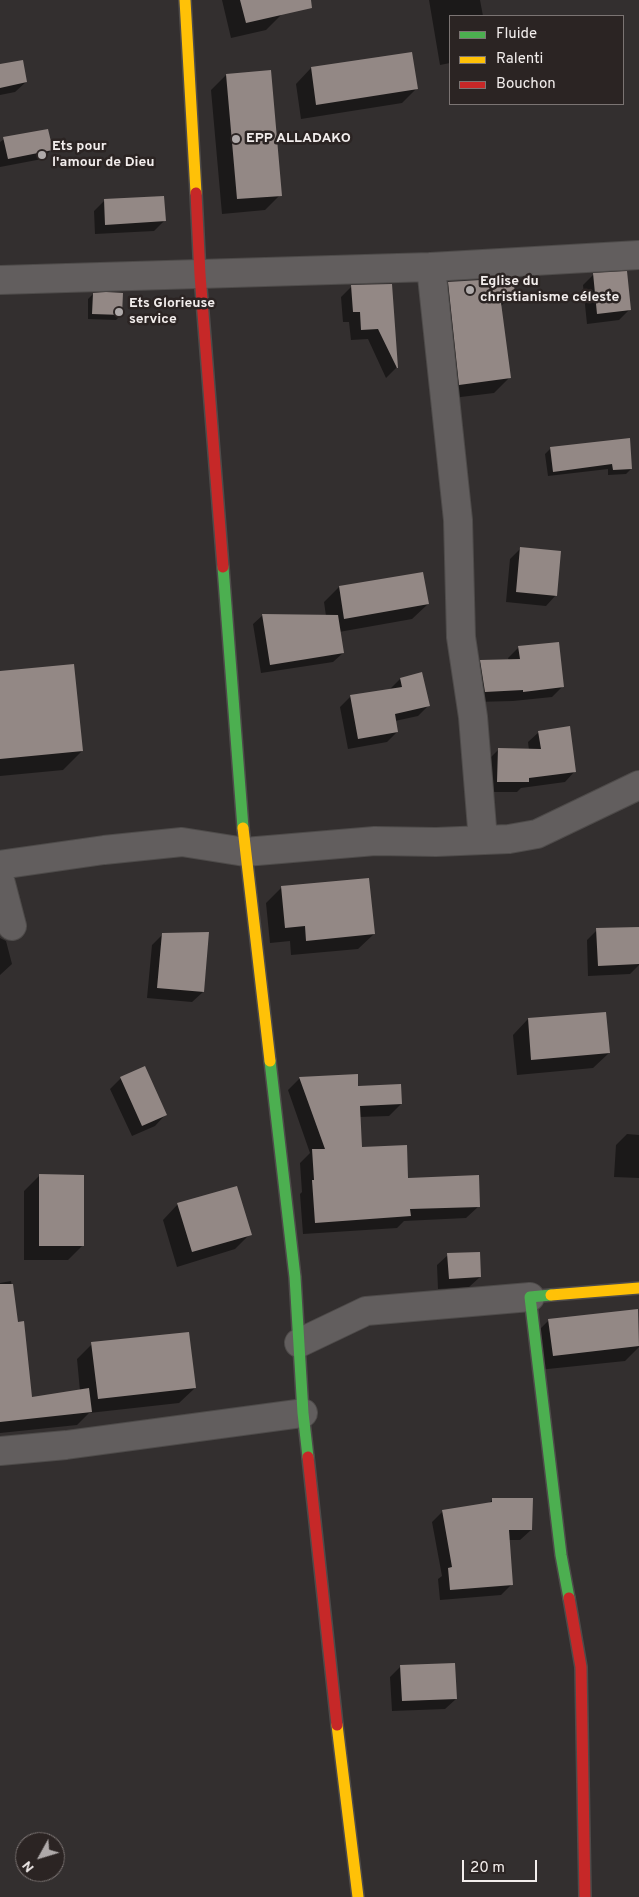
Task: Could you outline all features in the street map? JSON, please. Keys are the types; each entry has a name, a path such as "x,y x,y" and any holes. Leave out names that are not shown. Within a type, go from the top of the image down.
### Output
{"street":[{"path":"185,0 200,275 245,852 295,1277 303,1413 332,1684 358,1897"},
{"path":"0,280 431,267 639,256"},
{"path":"431,267 458,520 461,637 473,717 483,840"},
{"path":"0,865 104,850 182,842 245,852 374,841 436,842 509,839 537,834 639,785"},
{"path":"0,880 12,926"},
{"path":"299,1342 366,1311 639,1288"},
{"path":"530,1297 561,1555 581,1667 585,1897"},
{"path":"0,1451 66,1445 303,1413"}],"building":[{"path":"240,0 311,0 312,8 246,23"},
{"path":"412,52 418,89 316,105 311,67"},
{"path":"23,60 27,82 0,88 0,64"},
{"path":"271,70 282,196 237,199 226,74"},
{"path":"48,129 53,150 8,159 3,137"},
{"path":"164,196 166,221 105,225 104,199"},
{"path":"627,271 631,310 597,314 593,273"},
{"path":"513,278 515,293 500,295 511,378 459,385 448,282"},
{"path":"392,284 398,368 378,329 361,330 360,312 353,312 351,285"},
{"path":"93,293 123,293 122,315 92,314"},
{"path":"630,438 632,469 613,470 612,464 553,472 550,447"},
{"path":"520,547 561,551 557,596 516,592"},
{"path":"423,572 429,604 344,619 339,586"},
{"path":"262,614 338,615 344,653 270,665"},
{"path":"559,642 564,687 523,692 523,690 485,692 480,660 520,659 518,646"},
{"path":"74,664 83,751 0,759 0,671"},
{"path":"422,672 430,706 395,714 398,732 358,739 350,695 402,687 400,678"},
{"path":"570,726 576,772 529,778 529,782 497,782 498,748 541,749 538,731"},
{"path":"369,878 375,934 306,941 305,926 285,928 281,886"},
{"path":"639,927 639,964 598,966 596,928"},
{"path":"209,932 204,992 157,988 162,933"},
{"path":"606,1012 610,1053 531,1060 528,1018"},
{"path":"145,1066 167,1115 142,1126 120,1077"},
{"path":"358,1074 358,1086 401,1084 402,1104 360,1106 362,1147 407,1145 408,1178 479,1175 480,1207 410,1209 411,1216 315,1223 312,1149 325,1149 299,1077"},
{"path":"39,1174 84,1175 84,1246 39,1246"},
{"path":"237,1186 252,1235 192,1252 177,1203"},
{"path":"480,1252 481,1277 449,1279 447,1253"},
{"path":"0,1284 13,1284 18,1322 24,1321 32,1397 89,1388 92,1412 0,1422"},
{"path":"638,1309 639,1346 553,1356 548,1319"},
{"path":"189,1332 196,1388 98,1399 91,1342"},
{"path":"492,1498 533,1498 532,1530 509,1530 513,1585 450,1590 448,1568 452,1567 442,1510 492,1502"},
{"path":"455,1663 457,1699 402,1701 400,1665"}],"traffic: fast":[{"path":"223,567 243,828"},
{"path":"270,1061 295,1277 303,1413 308,1457"},
{"path":"551,1295 530,1297 561,1555 569,1598"}],"traffic: slow":[{"path":"185,0 196,193"},
{"path":"243,828 270,1061"},
{"path":"551,1295 639,1288"},
{"path":"337,1725 358,1897"}],"traffic: jam":[{"path":"196,193 200,275 223,567"},
{"path":"308,1457 337,1725"},
{"path":"569,1598 581,1667 585,1897"}],"place":[{"name":"EPP ALLADAKO","path":"236,139"},
{"name":"Ets pour l'amour de Dieu","path":"42,155"},
{"name":"Eglise du christianisme céleste","path":"470,290"},
{"name":"Ets Glorieuse service","path":"119,312"}]}
